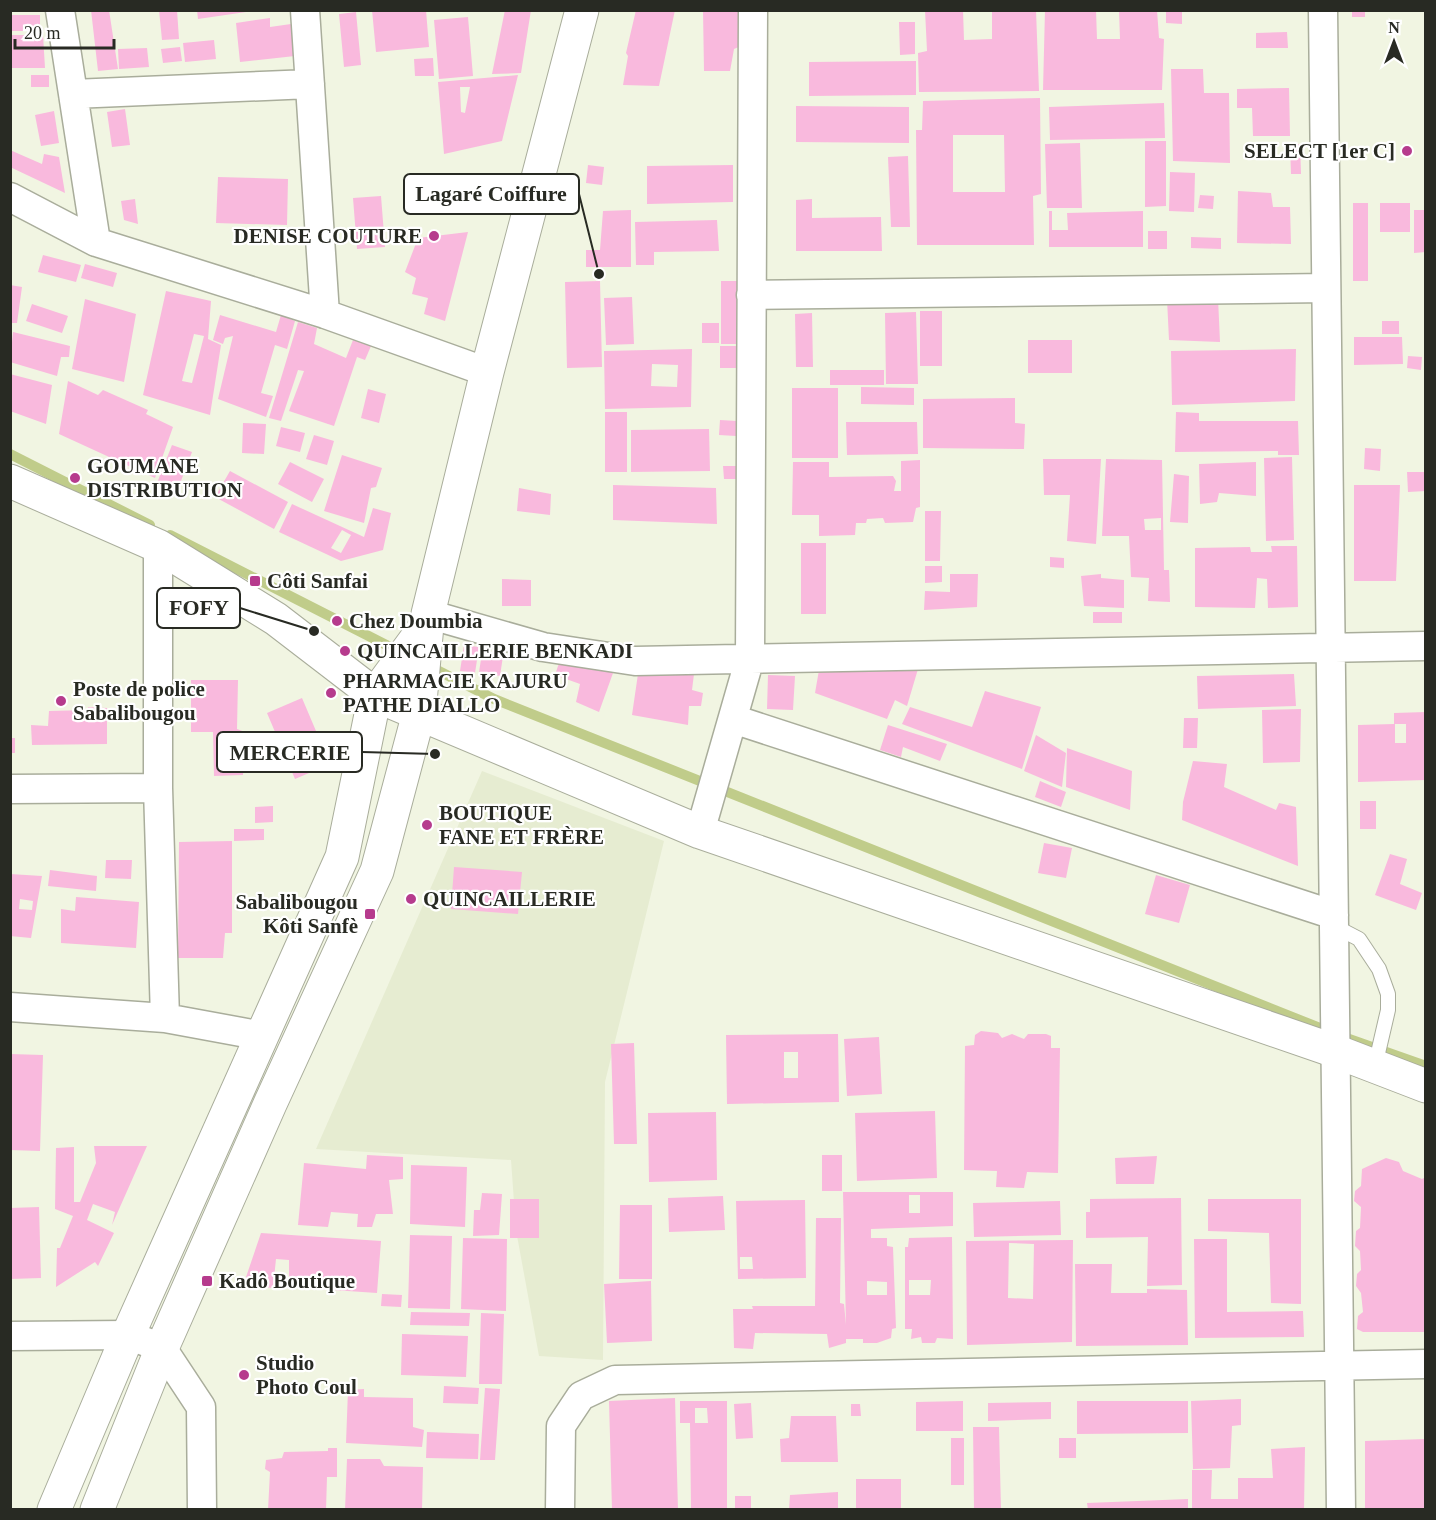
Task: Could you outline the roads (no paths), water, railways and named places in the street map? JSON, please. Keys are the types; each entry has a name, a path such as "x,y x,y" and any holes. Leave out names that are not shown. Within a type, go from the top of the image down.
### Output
{"main road":[{"path":"97,1509 162,1348 270,1104 377,871 419,713 427,620 487,372 582,10"},
{"path":"10,481 158,546 276,619 375,694 419,713 700,832 1335,1051 1425,1086"},
{"path":"54,1509 128,1335 342,856 375,694 427,620"}],"street":[{"path":"60,10 96,242"},
{"path":"304,10 326,314"},
{"path":"700,832 750,658 753,10"},
{"path":"1323,10 1341,1509"},
{"path":"73,94 310,84"},
{"path":"10,197 96,242 326,314 487,372"},
{"path":"752,296 1326,288"},
{"path":"158,546 158,788 165,1018"},
{"path":"427,620 543,647 635,660 1425,646"},
{"path":"733,719 1334,920"},
{"path":"10,789 158,788"},
{"path":"10,1007 165,1018 263,1036"},
{"path":"10,1336 128,1335 162,1348 201,1407 202,1509"},
{"path":"560,1509 561,1426 581,1396 615,1380 1425,1364"}],"lane":[{"path":"1334,920 1359,939 1378,969 1388,994 1388,1010 1375,1066"}],"waterway":[{"path":"10,454 150,525"},
{"path":"170,535 402,653"},
{"path":"427,665 494,699 1335,1034 1426,1066"}],"place":[{"name":"SELECT [1er C]","path":"1407,151"},
{"name":"DENISE COUTURE","path":"434,236"},
{"name":"Lagaré Coiffure","path":"599,274"},
{"name":"GOUMANE DISTRIBUTION","path":"75,478"},
{"name":"Côti Sanfai","path":"255,581"},
{"name":"Chez Doumbia","path":"337,621"},
{"name":"FOFY","path":"314,631"},
{"name":"QUINCAILLERIE BENKADI","path":"345,651"},
{"name":"PHARMACIE KAJURU PATHE DIALLO","path":"331,693"},
{"name":"Poste de police Sabalibougou","path":"61,701"},
{"name":"MERCERIE","path":"435,754"},
{"name":"BOUTIQUE FANE ET FRÈRE","path":"427,825"},
{"name":"QUINCAILLERIE","path":"411,899"},
{"name":"Sabalibougou Kôti Sanfè","path":"370,914"},
{"name":"Kadô Boutique","path":"207,1281"},
{"name":"Studio Photo Coul","path":"244,1375"}]}
